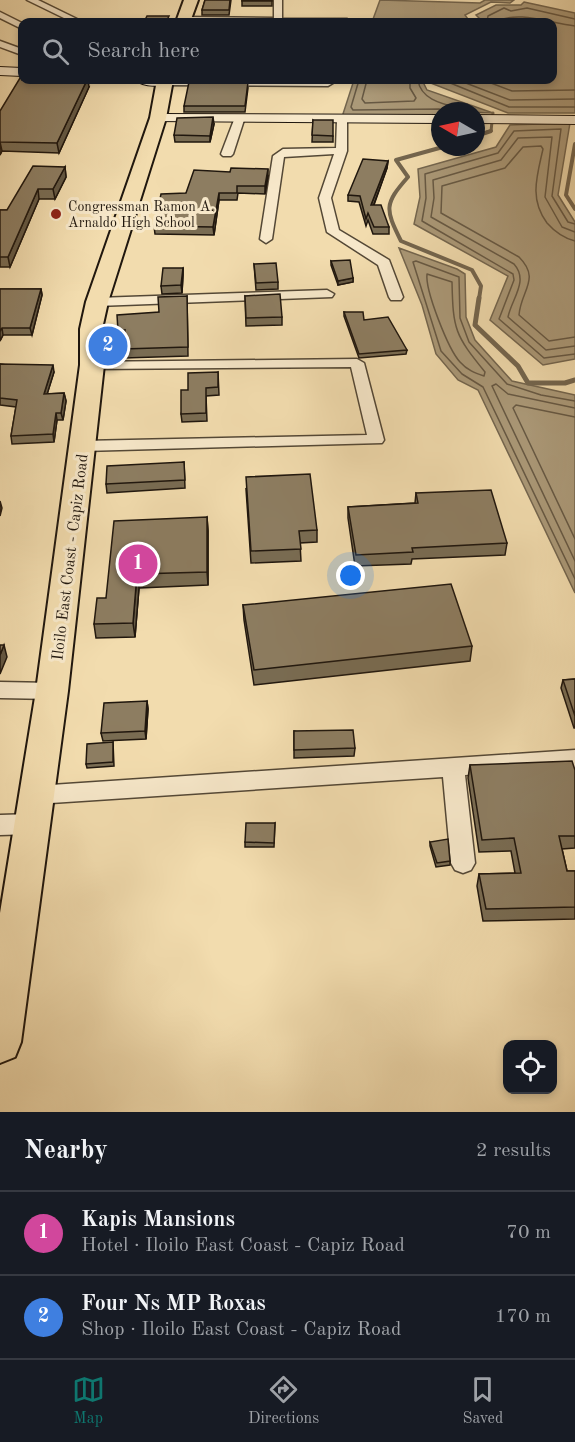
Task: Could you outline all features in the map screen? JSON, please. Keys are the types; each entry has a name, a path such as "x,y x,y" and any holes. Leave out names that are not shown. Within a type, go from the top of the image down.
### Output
{"main road":[{"path":"184,18 191,0"},
{"path":"0,71 18,72"},
{"name":"Iloilo East Coast - Capiz Road","path":"0,1038 52,692 92,365 91,329 97,302 158,118 159,84"},
{"path":"158,118 431,119"},
{"path":"485,119 575,120"}],"street":[{"path":"31,0 71,18"},
{"path":"278,0 278,18"},
{"path":"0,15 18,24"},
{"path":"0,43 11,40"},
{"path":"0,43 18,50"},
{"path":"227,154 239,120"},
{"path":"342,120 341,151 325,198 333,232 384,263 396,297"},
{"path":"266,239 279,156 283,152 341,151"},
{"path":"97,302 327,294"},
{"path":"83,446 376,440 357,363 92,365"},
{"path":"0,690 52,692"},
{"path":"36,795 575,759"},
{"path":"453,768 463,863"},
{"path":"0,825 32,824"}],"water":[{"path":"380,0 480,3 485,0 514,0 510,3 491,2 465,15 467,18 373,18"},
{"path":"524,2 575,13 575,113 508,113 485,104 485,102 433,84 557,84 557,18 479,18 476,15 496,5 521,5"},
{"path":"353,84 424,84 427,90 461,102 431,102 431,115 342,117"},
{"path":"570,123 558,195 575,222 575,359 543,365 490,320 508,276 414,224 420,197 418,169 464,156 485,156 485,150 496,147 510,125"},
{"path":"399,248 465,274 466,317 475,340 512,381 575,395 575,593 478,390 458,380 436,354 422,305"}],"building":[{"path":"205,0 230,0 229,10 202,10"},
{"path":"272,0 272,1 242,1"},
{"path":"147,16 169,16 168,18 146,18"},
{"path":"18,81 18,84 85,84 57,143 0,142 0,111"},
{"path":"189,84 248,84 245,106 184,106"},
{"path":"213,117 210,136 174,135 177,118"},
{"path":"313,120 333,120 333,136 312,135"},
{"path":"363,159 388,161 371,205 381,205 389,227 374,227 368,213 366,219 360,196 348,195"},
{"path":"33,166 65,167 53,189 38,189 8,257 0,257 0,210 7,210"},
{"path":"231,168 268,169 265,186 237,186 237,193 219,193 213,227 154,226 161,194 186,193 194,170 230,172"},
{"path":"350,260 353,278 338,281 331,261"},
{"path":"276,263 278,282 256,283 254,264"},
{"path":"163,268 183,268 181,285 161,286"},
{"path":"0,289 41,289 30,328 2,328 0,331"},
{"path":"280,294 282,317 246,318 245,296"},
{"path":"187,296 188,347 123,349 125,330 118,331 117,315 159,312 158,297"},
{"path":"344,312 363,312 364,320 388,317 407,350 359,354"},
{"path":"0,364 53,365 44,394 64,393 61,413 56,413 53,434 11,436 17,400 0,398"},
{"path":"218,372 218,387 206,388 206,413 181,414 181,390 188,390 188,373"},
{"path":"184,462 185,480 106,484 107,466"},
{"path":"310,474 317,530 299,531 301,549 251,551 246,477"},
{"path":"491,490 507,543 412,548 413,552 356,555 348,507 418,503 416,493"},
{"path":"207,517 207,572 137,574 133,623 94,624 97,598 106,598 114,521"},
{"path":"451,584 472,646 254,670 243,605"},
{"path":"575,679 575,716 563,680"},
{"path":"147,701 145,731 101,733 104,703"},
{"path":"353,730 355,748 294,750 294,731"},
{"path":"113,742 113,762 86,764 87,744"},
{"path":"572,761 575,770 575,836 559,836 567,871 575,871 575,907 486,909 479,874 521,873 514,838 482,840 470,765"},
{"path":"246,823 275,823 274,843 245,842"},
{"path":"448,839 450,861 437,863 430,842"}],"waterway":[{"path":"491,131 493,113"},
{"path":"485,133 491,131"},
{"path":"487,132 491,131"},
{"path":"575,144 566,195 575,209"},
{"path":"431,150 396,160 408,177 391,201 392,221 401,241 472,270 481,286 479,299"},
{"path":"479,298 475,325 518,366 528,383 565,383 575,380"}],"place":[{"name":"Congressman Ramon A. Arnaldo High School","path":"56,214"},
{"name":"Four Ns MP Roxas","path":"108,346"},
{"name":"Kapis Mansions","path":"138,564"}]}
